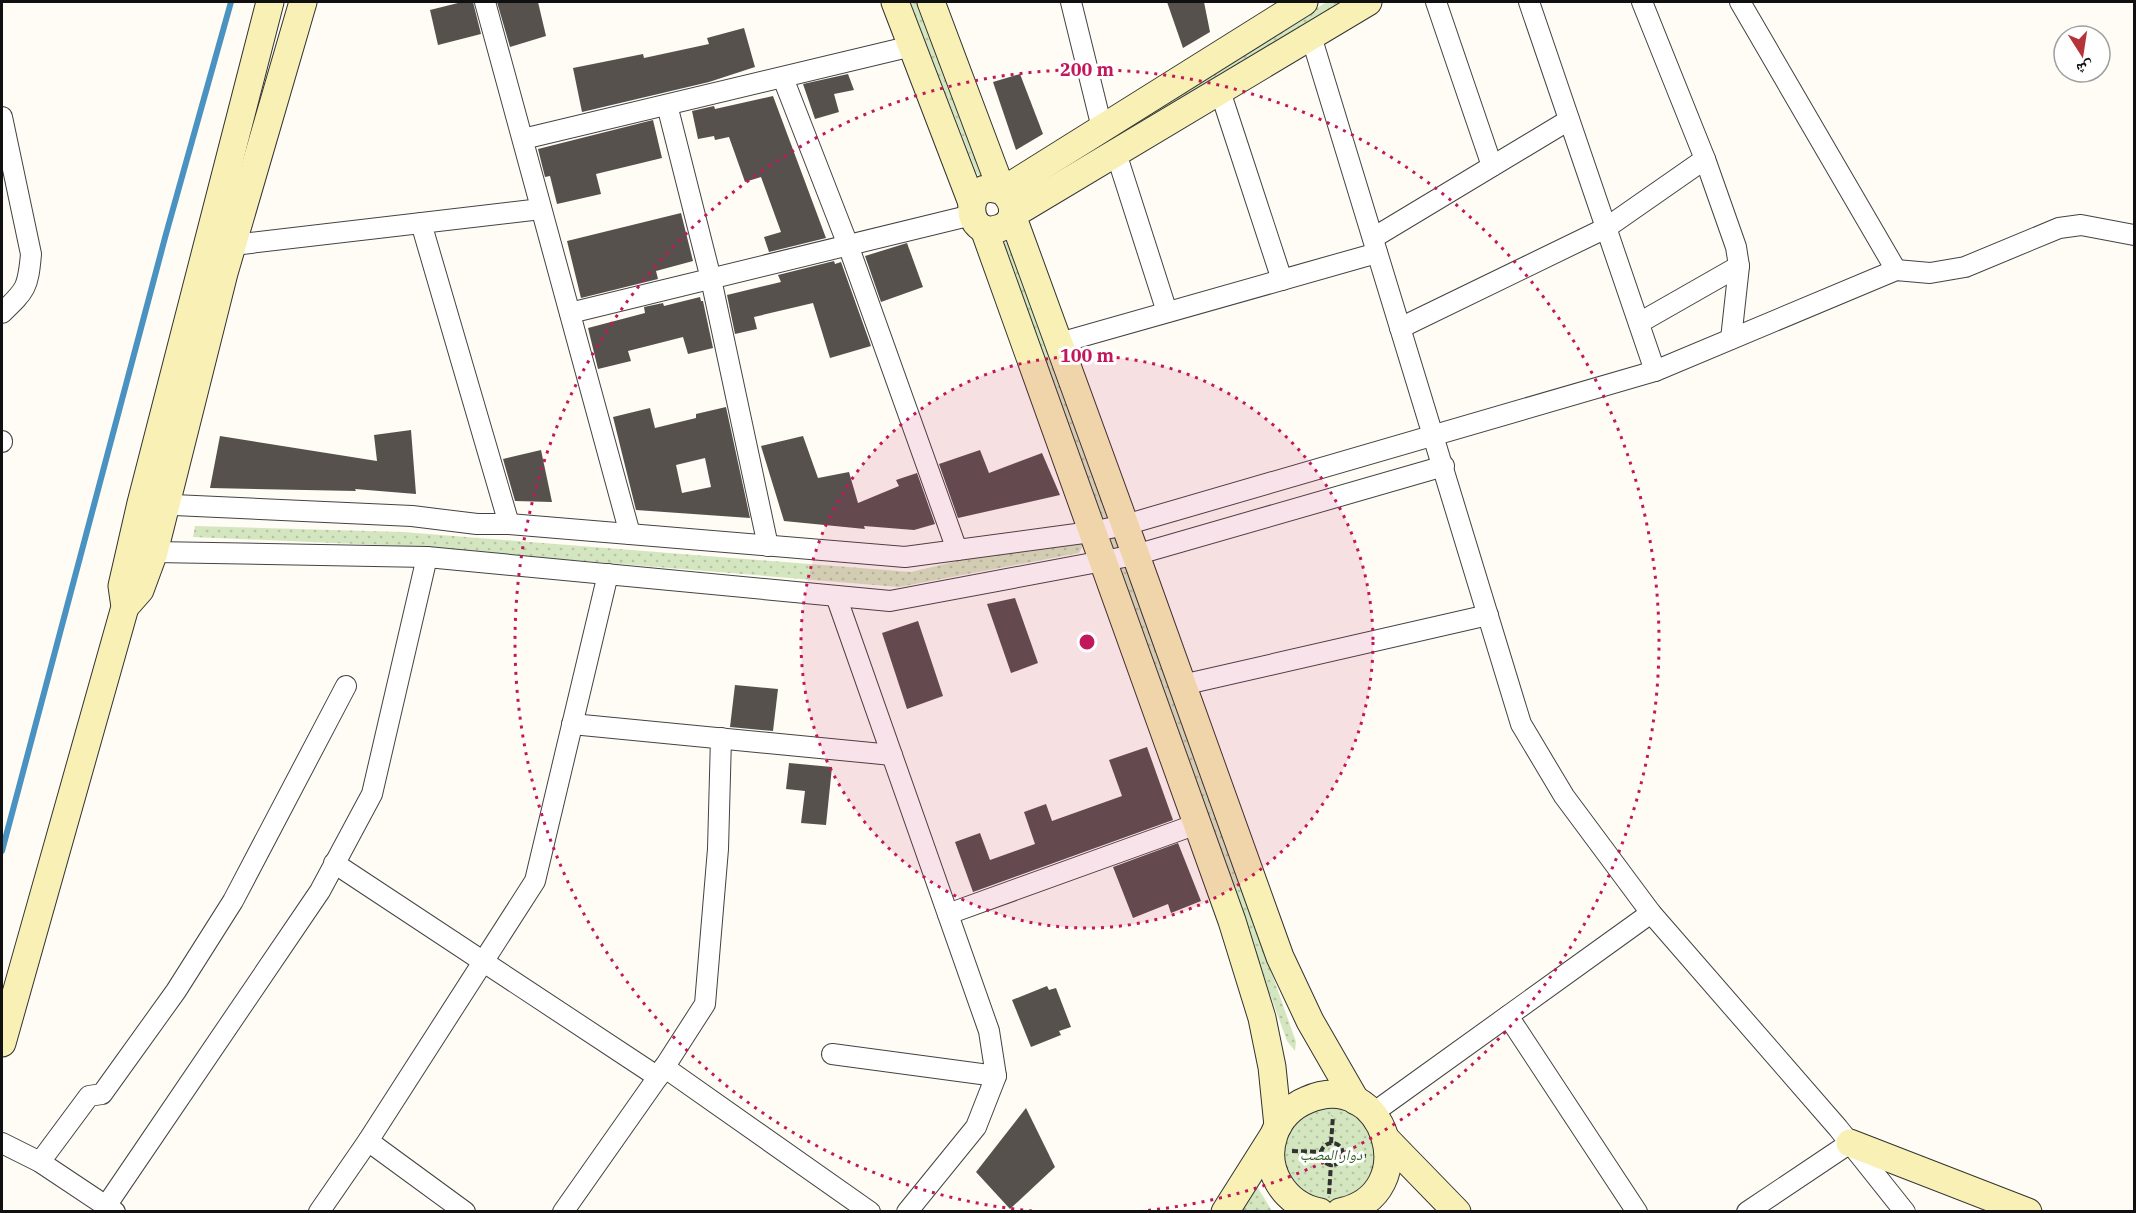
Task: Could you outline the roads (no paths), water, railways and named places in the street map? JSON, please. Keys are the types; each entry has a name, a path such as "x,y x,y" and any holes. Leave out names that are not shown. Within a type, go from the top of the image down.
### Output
{"main road":[{"path":"2,1042 125,607 140,590 142,550 270,2"},
{"path":"153,504 303,2"},
{"path":"895,2 1103,562 1232,921 1262,1018 1272,1067 1278,1137 1225,1212"},
{"path":"931,2 1002,190 1012,201 1012,215 1280,957 1354,1109"},
{"path":"1002,190 996,188 984,190 974,197 976,215 991,230 1004,226 1012,215 1368,2"},
{"path":"1002,190 1298,3"},
{"path":"1334,1095 1384,1130 1379,1148 1388,1161 1382,1180 1370,1197 1340,1209 1302,1206 1294,1200 1275,1176 1271,1156 1292,1108 1312,1098 1334,1095"},
{"path":"1850,1143 2028,1212"},
{"path":"1379,1148 1457,1212"}],"street":[{"path":"485,2 630,534"},
{"path":"1071,2 1102,128"},
{"path":"1436,2 1492,166"},
{"path":"1642,2 1705,159 1736,247 1739,266 1731,339"},
{"path":"1740,2 1896,270"},
{"path":"1532,3 1569,120 1655,370"},
{"path":"1311,36 1521,724 1564,796 1619,873 1850,1143 1905,1212"},
{"path":"523,139 912,46"},
{"path":"783,78 848,245 957,550"},
{"path":"1220,91 1281,280"},
{"path":"667,105 711,279 768,546"},
{"path":"2,117 31,254 29,275 23,292 2,313"},
{"path":"1059,343 1281,280 1375,245 1492,166 1569,120"},
{"path":"1116,153 1167,312"},
{"path":"1400,328 1606,228 1705,159"},
{"path":"232,244 542,209"},
{"path":"570,313 976,215"},
{"path":"421,223 509,524"},
{"path":"153,504 412,516 477,524 509,524 905,557 1091,532 1125,525 1655,370 1896,270 1930,273 1965,267 2060,228 2080,225 2134,235"},
{"path":"1639,323 1739,266"},
{"path":"142,550 427,557 890,601 911,599 1135,555 1444,466"},
{"path":"2,1143 40,1162 111,1209 320,891 372,794 427,557"},
{"path":"319,1212 368,1141 535,881 608,574"},
{"path":"836,596 989,1031 996,1076 976,1127 907,1212"},
{"path":"1182,685 1488,615"},
{"path":"40,1162 89,1096 102,1094 176,991 232,901 346,686"},
{"path":"572,724 892,755"},
{"path":"563,1212 661,1072 705,1004 718,849 721,738"},
{"path":"948,914 1197,824"},
{"path":"334,863 483,961 661,1072 870,1212"},
{"path":"1354,1109 1508,1016 1651,913"},
{"path":"1508,1016 1637,1212"},
{"path":"832,1054 996,1076"},
{"path":"368,1141 465,1212"},
{"path":"1747,1212 1771,1205 1850,1143"}],"waterway":[{"path":"2,851 166,234 231,2"}],"park label":[{"name":"دوار المصب","path":"1331,1154"}]}
